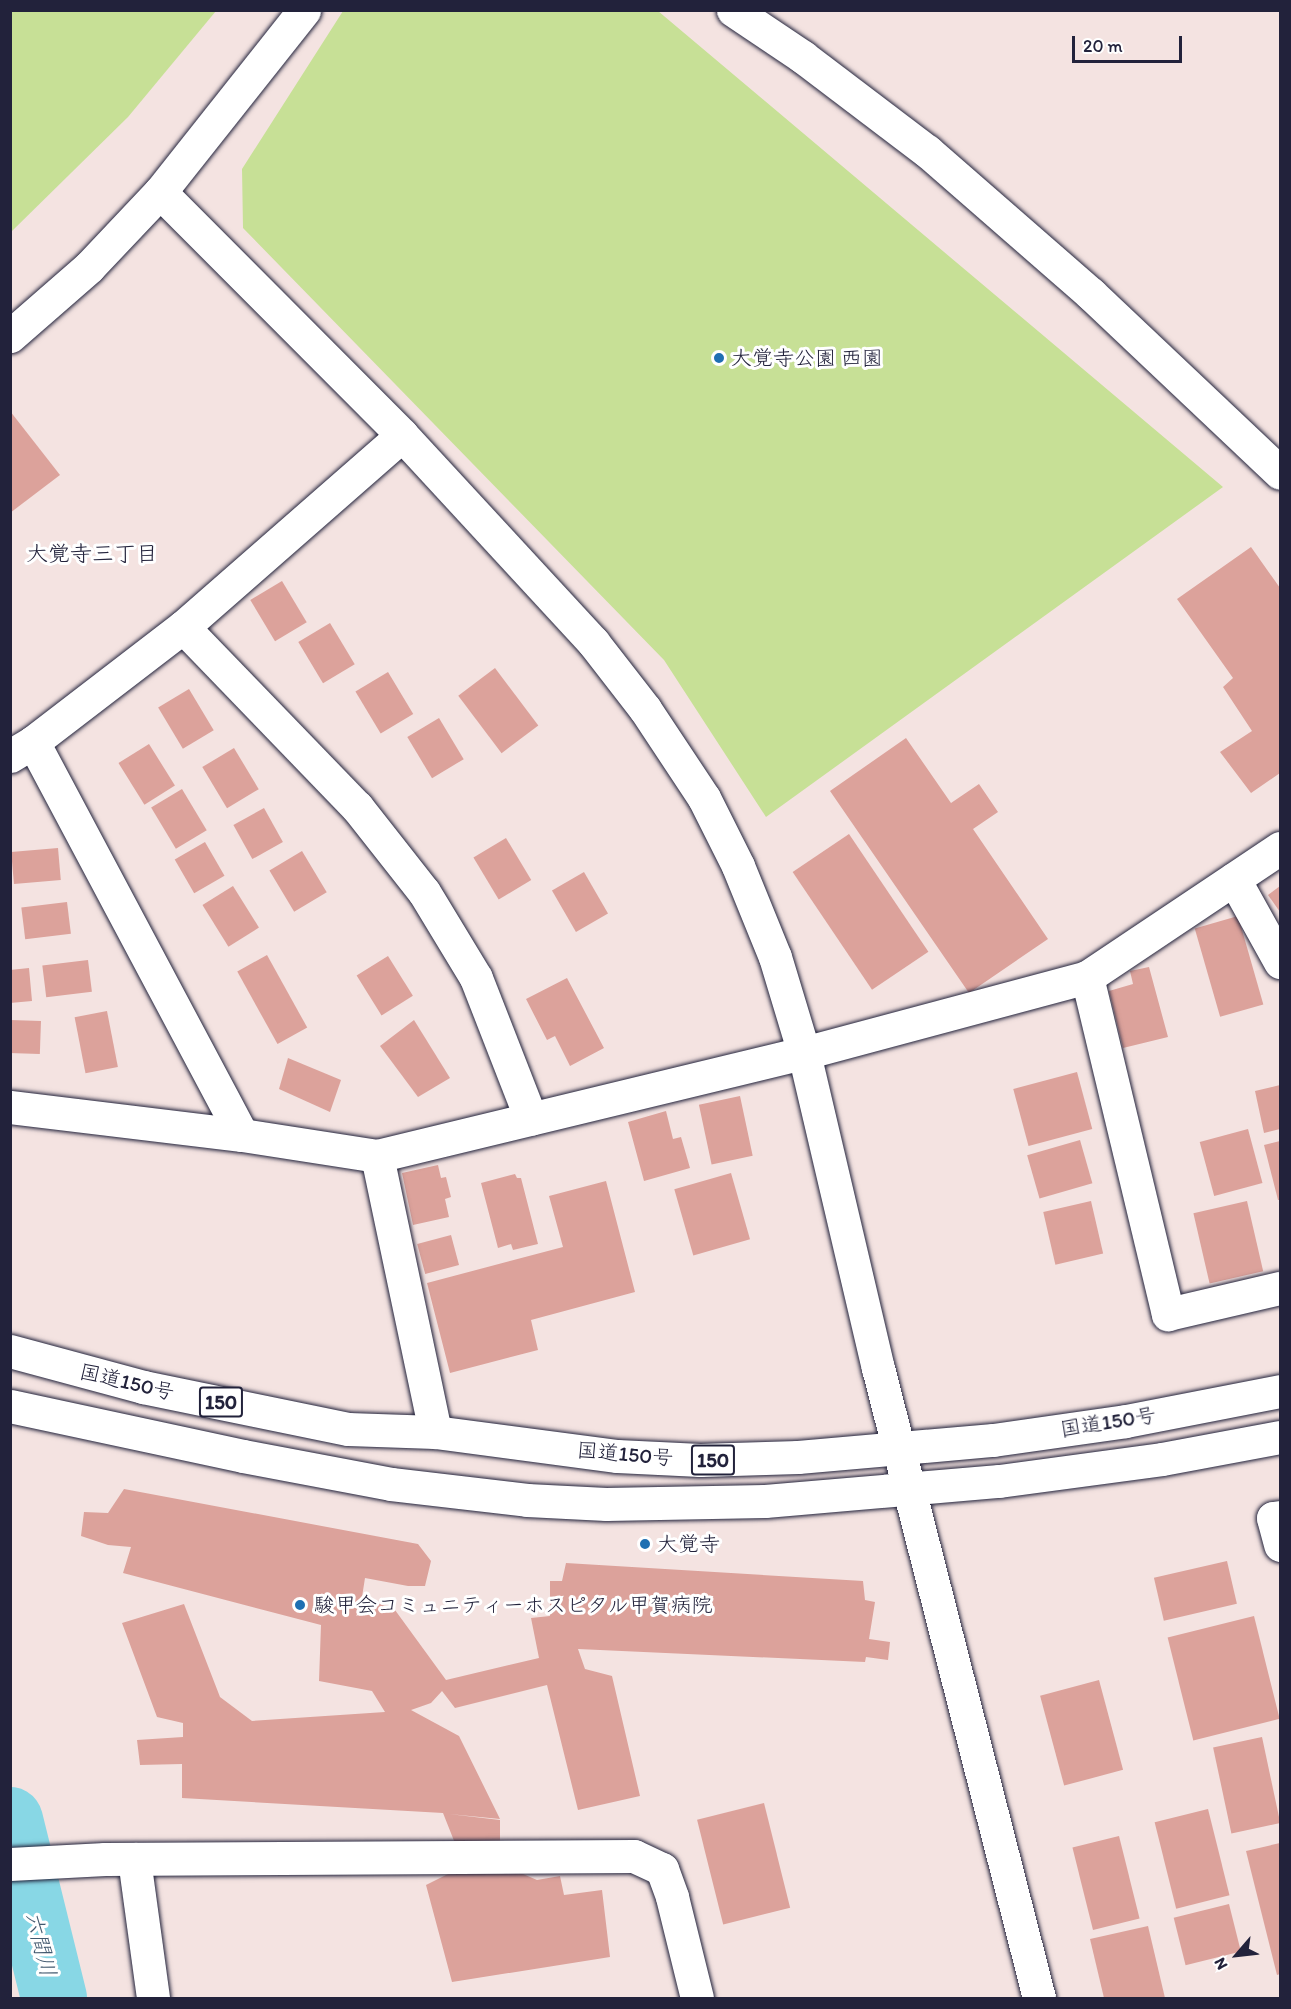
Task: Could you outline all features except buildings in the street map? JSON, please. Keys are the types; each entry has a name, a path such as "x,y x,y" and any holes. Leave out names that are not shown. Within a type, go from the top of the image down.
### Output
{"main road":[{"path":"10,336 89,267 160,192 304,10"},
{"path":"734,10 803,57 927,151 1091,294 1281,473"},
{"path":"160,192 402,435 593,642 645,709 704,798 738,866 775,957 804,1053 899,1449 1039,1998"},
{"path":"242,1135 22,749 183,627 402,435"},
{"path":"183,627 357,807 424,892 476,978 531,1119"},
{"path":"10,1107 242,1135 377,1156 804,1053 1087,977 1281,848"},
{"path":"1234,879 1281,963"},
{"path":"1087,977 1168,1314 1281,1288"},
{"path":"377,1156 435,1432"},
{"name":"国道150号","path":"10,1351 143,1387 348,1429 435,1432 617,1456 700,1460 798,1457 993,1440 1126,1421 1281,1391"},
{"name":"国道150号","path":"10,1406 243,1456 391,1484 527,1500 606,1504 765,1501 999,1481 1162,1459 1281,1437"},
{"path":"1281,1517 1273,1518 1281,1545"},
{"path":"10,1864 120,1859 634,1856 662,1869 672,1897 697,1998"},
{"path":"120,1859 153,1998"}],"green space":[{"path":"11,10 216,11 128,117 11,232"},
{"name":"大覚寺公園 西園","path":"343,11 658,11 1223,487 766,817 664,660 243,228 242,169"}],"waterway":[{"name":"六間川","path":"10,1820 54,1998"}],"place":[{"name":"大覚寺公園 西園","path":"719,358"},
{"name":"大覚寺","path":"645,1544"},
{"name":"駿甲会コミュニティーホスピタル甲賀病院","path":"300,1605"}],"district":[{"name":"大覚寺三丁目","path":"92,554"}]}
